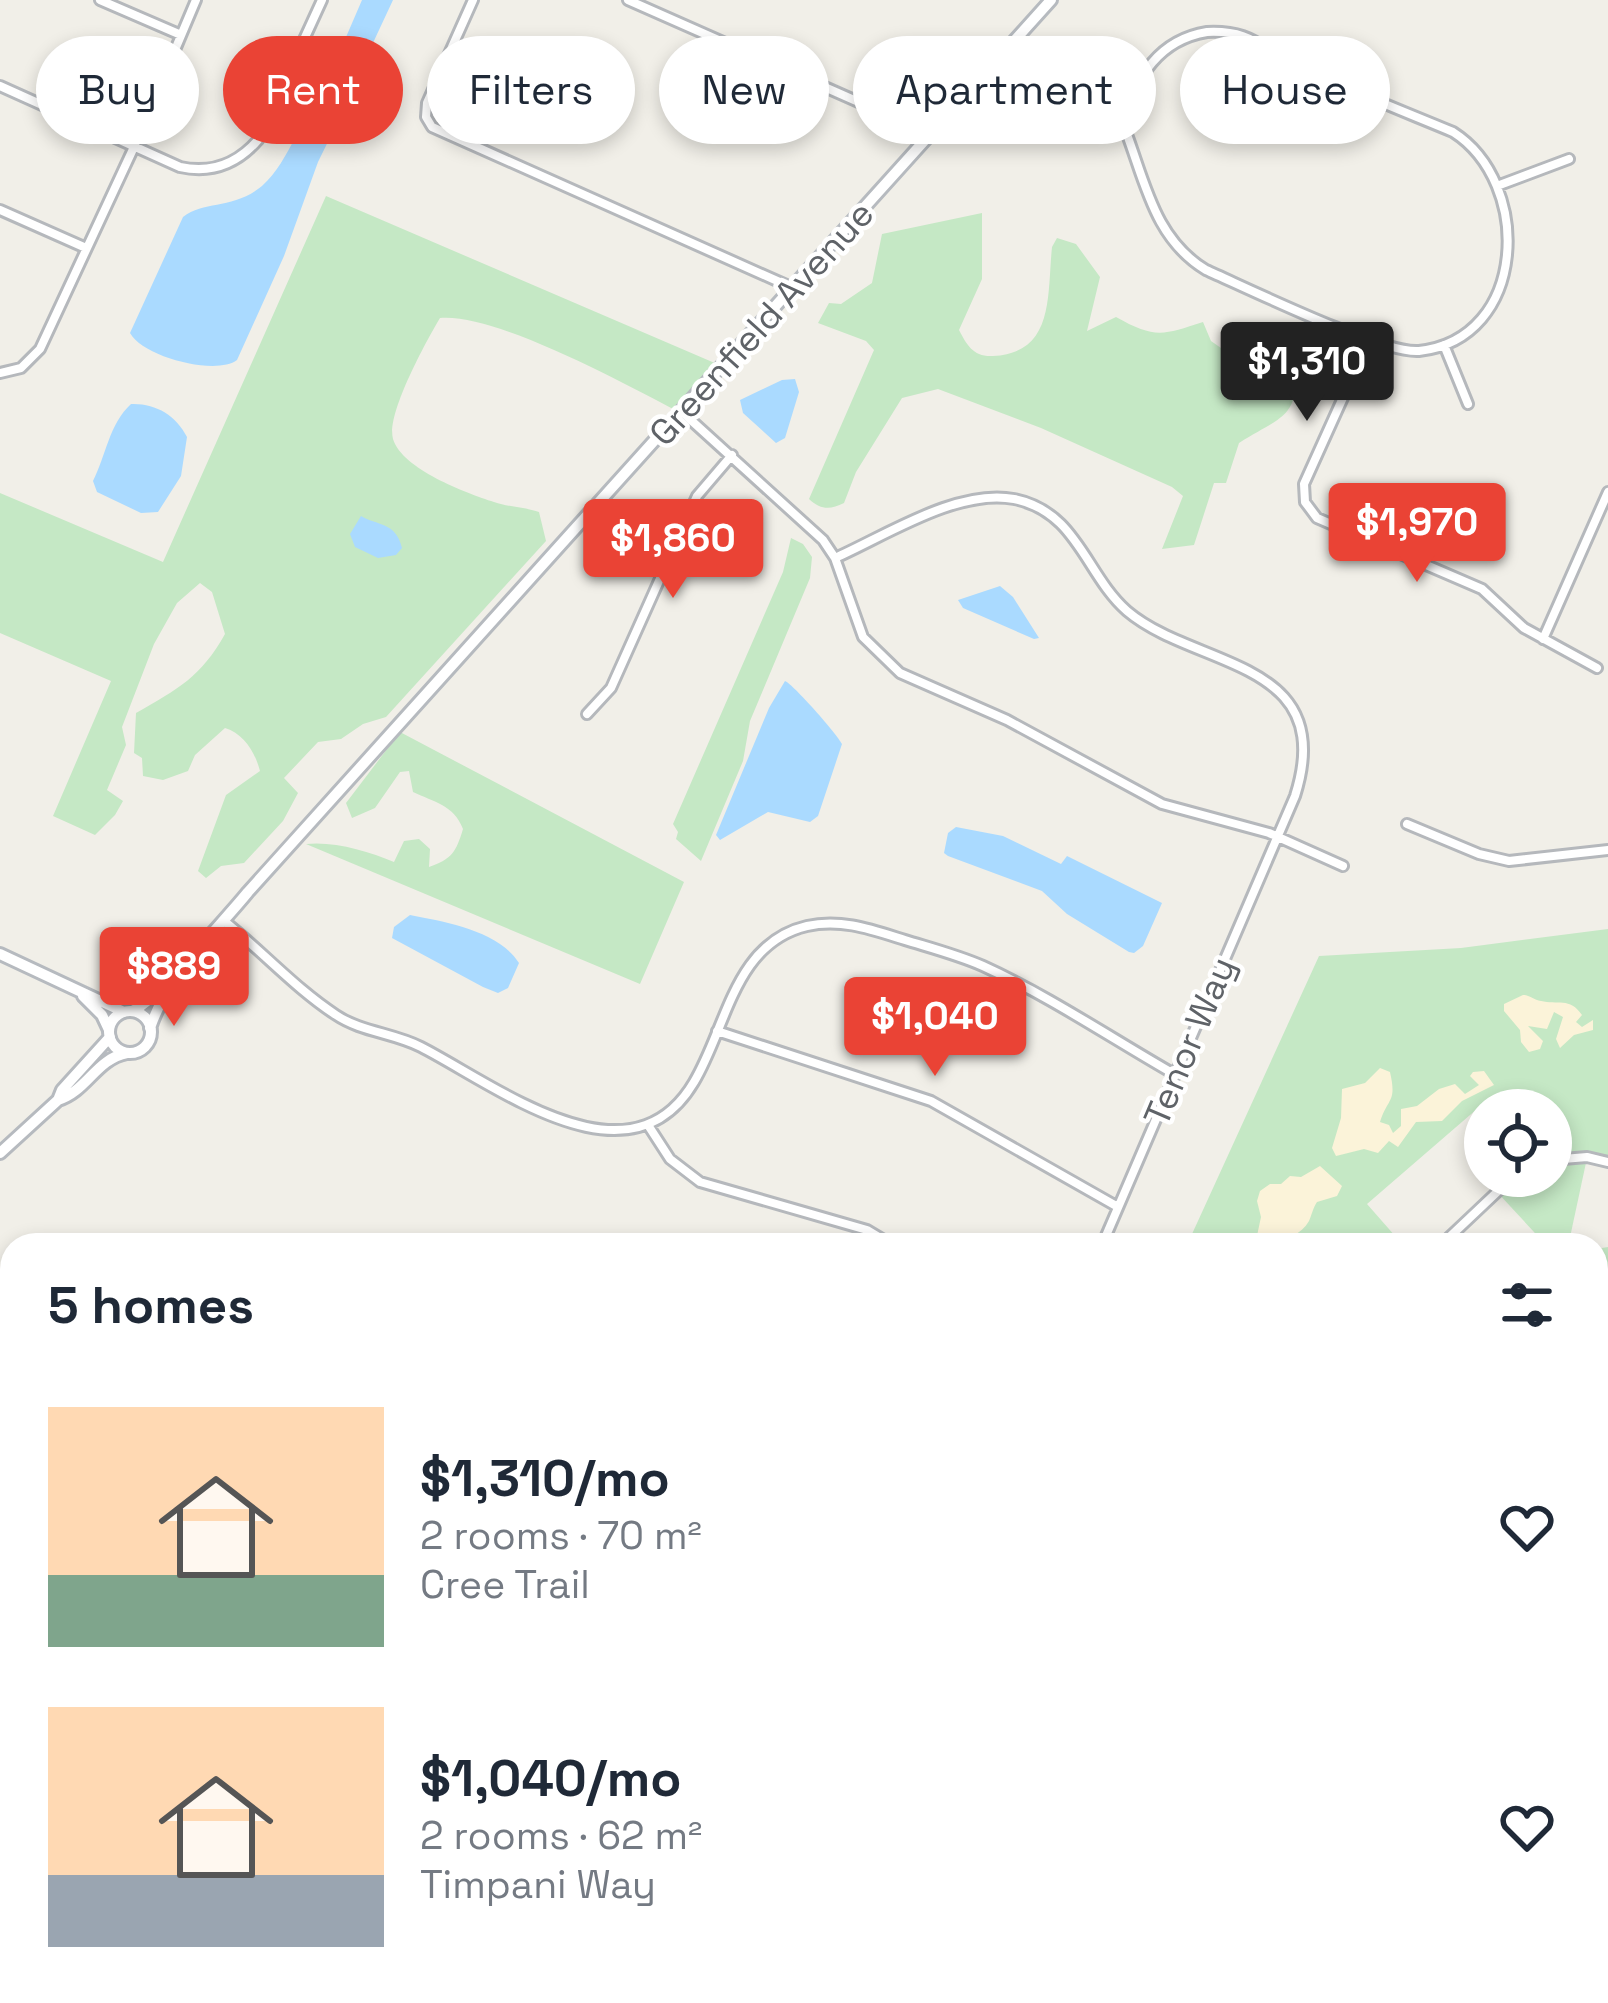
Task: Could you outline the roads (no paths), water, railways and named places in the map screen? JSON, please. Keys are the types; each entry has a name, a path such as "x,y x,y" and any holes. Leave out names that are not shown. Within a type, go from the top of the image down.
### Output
{"main road":[{"name":"Greenfield Avenue","path":"1019,36 1051,0"},
{"name":"Greenfield Avenue","path":"150,1028 182,968 923,144"},
{"path":"0,955 83,996 144,1016 150,1028 146,1046 106,1059 0,1154"},
{"name":"Greenfield Avenue","path":"128,1012 151,1000 170,975 182,968"},
{"path":"83,996 115,1046 127,1053"},
{"path":"58,1100 110,1034 113,1020 128,1012"}],"street":[{"path":"100,0 182,35"},
{"path":"0,374 21,368 40,349 196,0"},
{"path":"0,86 199,171 243,157 258,140 322,0"},
{"path":"473,0 427,103 426,117 432,128 794,289"},
{"path":"628,0 853,99"},
{"path":"1130,144 1157,218 1187,259 1369,340 1415,352 1462,337 1486,312 1507,267 1510,230 1497,185 1482,158 1453,132 1294,64 1242,34 1207,32 1167,46 1156,58"},
{"path":"1497,185 1569,159"},
{"path":"0,210 86,248"},
{"path":"1369,340 1304,484 1309,510 1317,518 1482,589 1524,628 1597,668"},
{"path":"1444,345 1468,404"},
{"path":"682,412 814,530 835,558 863,637 900,673 1007,720 1162,804 1277,837 1342,866"},
{"path":"587,714 611,688 697,496 732,455"},
{"path":"1543,639 1608,493"},
{"name":"Tenor Way","path":"835,558 958,502 1012,499 1045,510 1070,531 1130,613 1249,669 1283,698 1297,722 1300,782 1107,1233"},
{"path":"1407,824 1479,854 1509,861 1608,850"},
{"path":"224,921 344,1020 414,1043 573,1125 607,1132 648,1125 688,1091 736,987 765,948 799,928 836,923 985,967 1174,1074"},
{"path":"717,1031 932,1101 1118,1207"},
{"path":"648,1125 662,1151 691,1177 872,1233"},
{"path":"1572,1158 1608,1162"},
{"path":"1455,1233 1492,1197"}],"water":[{"path":"362,0 393,0 376,36 346,36"},
{"path":"291,144 327,144 237,360 213,366 180,362 137,342 130,333 183,217 251,194 281,163"},
{"path":"795,379 799,392 785,438 776,443 743,413 740,400 782,380"},
{"path":"131,404 164,412 187,437 181,476 158,512 141,513 97,492 93,481 113,431"},
{"path":"361,516 395,533 402,548 396,555 378,558 355,547 350,534"},
{"path":"1000,586 1013,597 1039,638 963,608 958,600"},
{"path":"785,681 842,744 818,816 810,822 768,812 720,840 716,835"},
{"path":"956,827 1003,836 1061,864 1067,856 1162,903 1143,946 1129,952 1067,914 1042,891 948,856 944,853 948,833"},
{"path":"410,915 470,930 499,943 519,963 508,988 498,993 483,987 392,938 394,927"}]}
